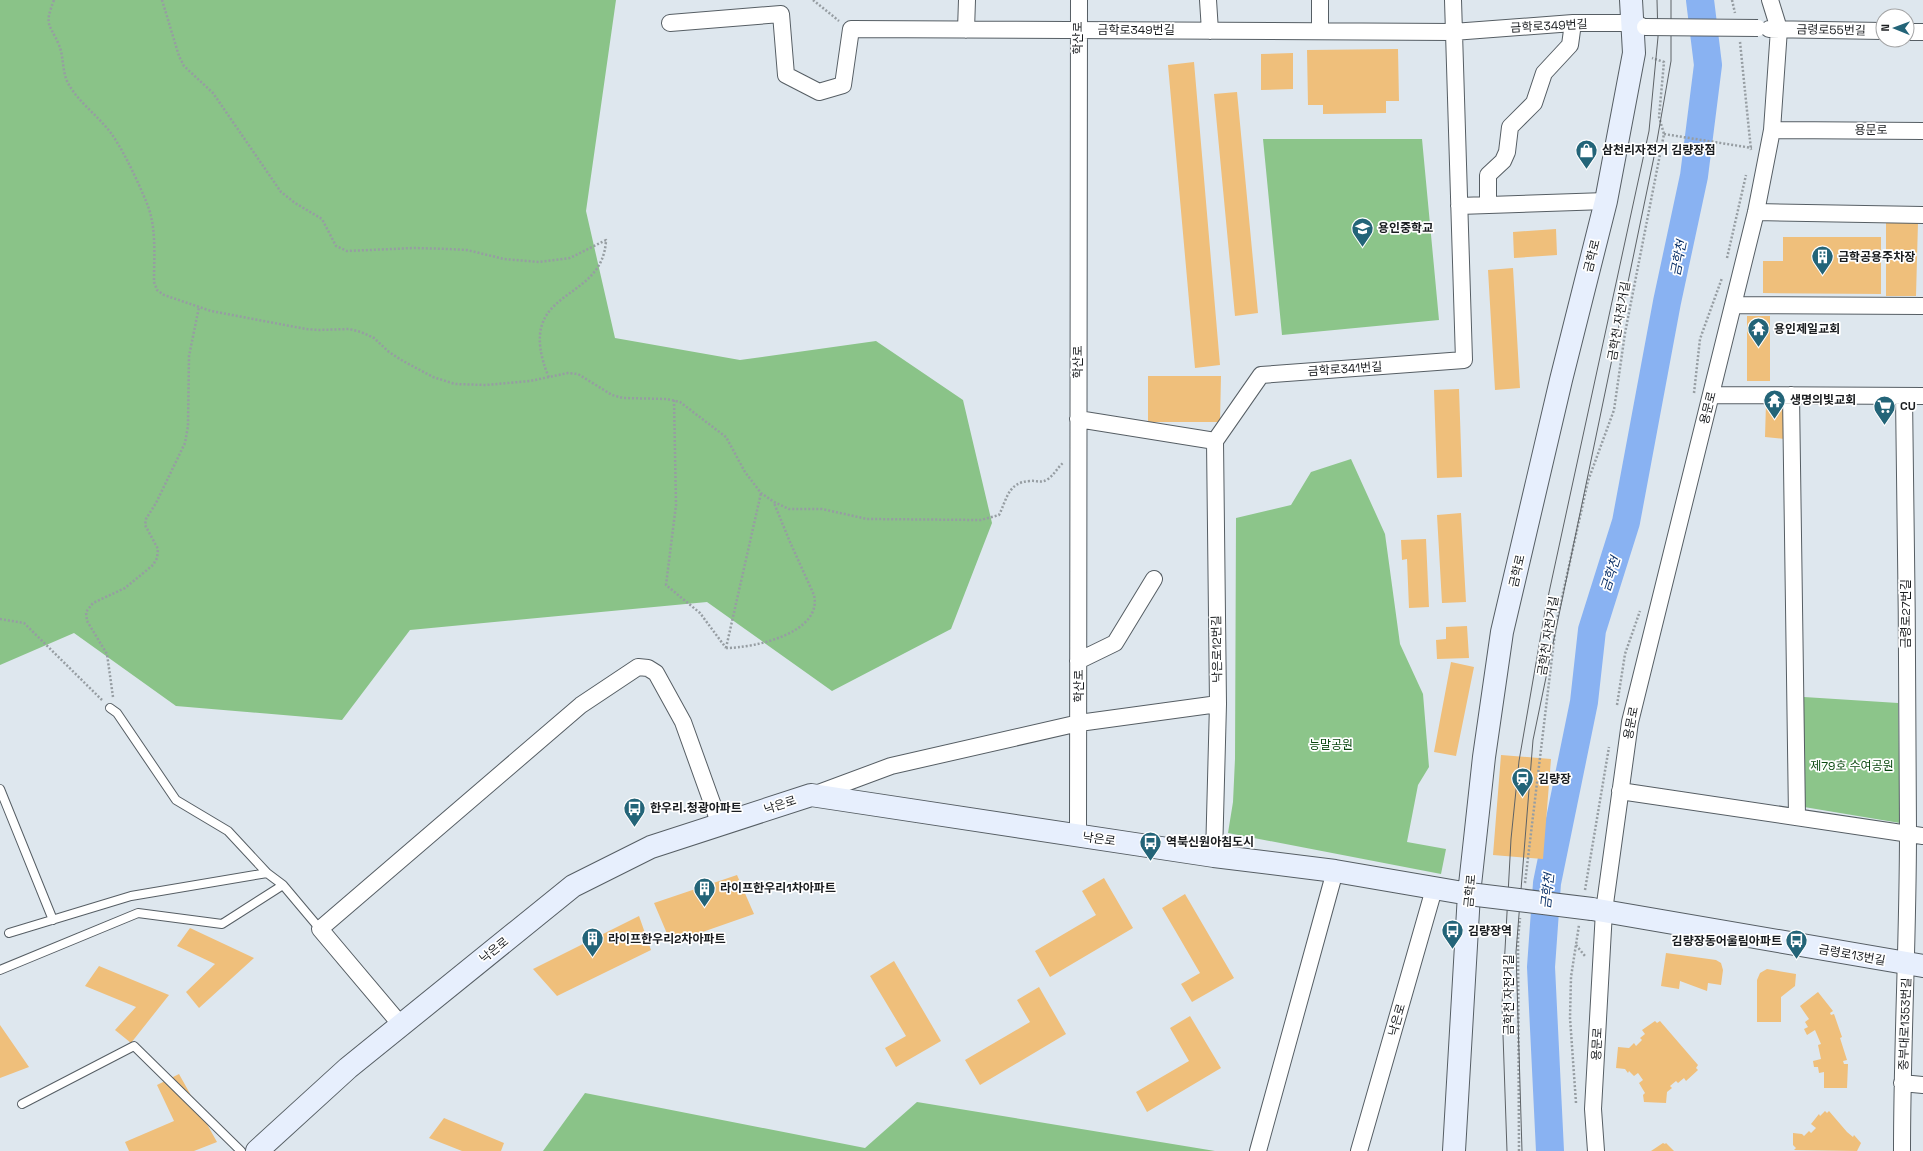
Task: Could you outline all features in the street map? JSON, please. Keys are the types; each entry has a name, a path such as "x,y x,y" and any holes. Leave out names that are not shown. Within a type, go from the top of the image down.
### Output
{"main road":[{"name":"금학로","path":"1454,1151 1469,894 1484,757 1502,632 1563,373 1606,201 1639,25 1631,0"},
{"name":"낙은로","path":"257,1151 348,1068 573,886 651,847 811,795 1214,856 1335,871 1469,894"},
{"name":"금령로13번길","path":"1469,894 1598,910 1915,965"}],"street":[{"path":"966,30 967,0"},
{"name":"학산로","path":"1078,836 1079,0"},
{"path":"1208,0 1210,31"},
{"path":"1320,0 1320,31"},
{"path":"1453,0 1459,206 1606,201"},
{"name":"용문로","path":"1596,1151 1593,1109 1598,910 1620,791 1630,722 1734,305 1756,212 1772,130 1779,29 1770,0"},
{"path":"670,23 781,14 786,75 819,92 843,85 851,29"},
{"path":"1488,204 1488,175 1503,161 1508,152 1510,127 1534,103 1544,73 1570,45 1573,23"},
{"name":"금학로349번길","path":"851,29 1453,32 1573,23 1758,28"},
{"name":"금령로55번길","path":"1758,28 1875,32"},
{"name":"용문로","path":"1772,130 1923,131"},
{"name":"금학로341번길","path":"1215,441 1261,375 1464,360 1459,206"},
{"path":"1756,212 1923,216"},
{"path":"1734,305 1923,306"},
{"path":"1711,395 1923,396"},
{"path":"1791,395 1797,817"},
{"name":"금령로27번길","path":"1904,396 1916,834 1915,965"},
{"path":"1078,419 1215,441"},
{"name":"낙은로12번길","path":"1214,856 1218,704 1215,441"},
{"path":"1078,661 1115,643 1154,579"},
{"path":"401,1025 320,929 581,705 638,667 648,668 656,673 684,722 720,824"},
{"path":"811,795 891,766 1079,723 1218,704"},
{"path":"1620,791 1916,834"},
{"path":"1259,1145 1335,871"},
{"name":"낙은로","path":"1359,1151 1434,889"},
{"name":"중부대로1353번길","path":"1902,1151 1902,1083 1915,965"},
{"name":"중부대로1353번길","path":"1902,1083 1923,1085"}],"lane":[{"path":"110,708 117,713 176,800 228,832 267,873 283,885 320,929"},
{"path":"0,789 53,920"},
{"path":"9,933 131,896 267,873"},
{"path":"0,970 138,913 222,924 283,885"},
{"path":"22,1104 134,1046 241,1151"}],"path":[{"path":"54,0 48,16 49,27 59,45 66,81 73,93 92,111 114,137 146,202 152,223 154,282 157,290 164,295 199,307 244,318 306,329 349,329 361,332 374,338 389,352 403,361 433,377 455,384 486,385 549,378 568,372 578,374 612,395 623,398 674,400 687,406 726,437 745,472 761,493 774,502 789,509 822,509 867,519 981,520 999,515 1008,492 1016,485 1030,481 1041,482 1049,478 1060,465 1078,450"},
{"path":"162,0 179,56 184,66 213,93 281,192 295,203 322,219 336,246 347,251 414,248 467,250 504,259 538,262 570,258 606,240 605,252 594,271 575,290 552,308 541,324 538,337 540,352 549,378"},
{"path":"813,0 851,29"},
{"name":"금학천 자전거길","path":"1525,884 1556,624 1588,481 1614,410 1625,333 1664,134 1659,117 1664,62 1634,53"},
{"path":"1664,134 1751,148"},
{"path":"0,619 24,623 110,708 114,701 109,664 103,647 87,620 86,612 93,603 125,588 143,574 158,558 158,549 145,525 185,443 188,426 189,356 199,307"},
{"path":"674,400 676,505 666,585 700,613 726,648"},
{"path":"726,648 761,493"},
{"path":"726,648 747,647 784,636 800,626 814,611 816,601 814,595 774,502"},
{"name":"금학천 자전거길","path":"1519,1151 1518,939 1521,915"}],"green space":[{"path":"0,0 616,0 586,211 615,338 740,360 876,341 963,400 992,523 951,629 832,691 707,602 410,630 342,720 176,706 74,633 0,665"},
{"path":"1263,139 1422,139 1439,320 1282,335"},
{"name":"능말공원","path":"1351,459 1385,534 1400,644 1423,694 1429,767 1418,785 1407,842 1446,849 1441,874 1228,833 1233,802 1235,759 1236,518 1291,505 1311,472"},
{"name":"제79호 수여공원","path":"1804,697 1898,703 1900,823 1804,807"},
{"path":"585,1093 865,1148 917,1102 1215,1151 543,1151"}],"building":[{"path":"1398,49 1399,101 1386,101 1386,113 1323,114 1323,105 1308,105 1307,50"},
{"path":"1293,53 1293,89 1261,90 1261,54"},
{"path":"1194,62 1220,365 1195,368 1168,65"},
{"path":"1237,92 1258,313 1235,316 1214,94"},
{"path":"1918,222 1916,296 1886,296 1886,223"},
{"path":"1556,229 1557,255 1514,258 1513,232"},
{"name":"금학공용주차장","path":"1783,237 1881,237 1881,294 1763,293 1763,261 1783,261"},
{"path":"1513,268 1520,388 1495,390 1488,270"},
{"name":"용인제일교회","path":"1747,316 1770,316 1770,381 1747,381"},
{"path":"1148,376 1221,376 1220,422 1148,422"},
{"path":"1459,389 1462,477 1437,478 1434,390"},
{"name":"생명의빛교회","path":"1766,403 1785,404 1785,439 1765,437"},
{"path":"1461,513 1466,602 1442,603 1437,515"},
{"path":"1426,539 1429,607 1409,608 1407,559 1402,560 1401,540"},
{"path":"1467,626 1469,658 1437,659 1436,640 1446,639 1446,627"},
{"path":"1451,662 1474,667 1456,756 1434,752"},
{"path":"1501,755 1551,759 1543,859 1493,855"},
{"name":"라이프한우리1차아파트","path":"737,875 754,914 671,943 654,903"},
{"path":"1104,878 1133,928 1050,977 1035,951 1096,915 1082,891"},
{"path":"1185,894 1234,978 1192,1002 1181,984 1200,973 1162,908"},
{"name":"라이프한우리2차아파트","path":"639,916 651,950 557,996 533,969"},
{"path":"190,928 254,958 199,1008 186,992 215,964 177,946"},
{"path":"1666,953 1716,960 1721,963 1723,970 1721,985 1708,983 1707,991 1680,981 1679,989 1661,986"},
{"path":"894,961 941,1041 896,1067 885,1048 906,1036 870,976"},
{"path":"99,966 169,995 131,1043 115,1030 136,1007 85,986"},
{"path":"1767,969 1796,974 1795,986 1781,997 1781,1022 1757,1022 1757,980 1760,973"},
{"path":"1039,987 1066,1034 980,1085 965,1060 1030,1022 1017,1000"},
{"path":"1818,992 1833,1011 1830,1013 1831,1015 1834,1014 1842,1037 1840,1038 1847,1060 1843,1061 1844,1064 1848,1064 1847,1088 1824,1088 1824,1072 1819,1073 1818,1067 1814,1067 1813,1061 1821,1059 1818,1045 1821,1044 1815,1030 1807,1035 1804,1029 1808,1027 1805,1022 1809,1019 1800,1006"},
{"path":"1190,1016 1221,1068 1147,1112 1136,1092 1189,1061 1170,1028"},
{"path":"1655,1021 1657,1023 1660,1021 1698,1065 1696,1068 1698,1070 1686,1081 1684,1078 1678,1083 1676,1081 1670,1086 1672,1088 1667,1092 1666,1103 1644,1102 1643,1095 1645,1093 1639,1083 1643,1080 1638,1073 1634,1076 1629,1071 1628,1073 1625,1069 1616,1068 1618,1047 1629,1048 1634,1043 1636,1046 1642,1040 1640,1038 1645,1034 1642,1030"},
{"path":"0,1025 29,1067 0,1078"},
{"path":"179,1074 217,1142 194,1151 129,1151 125,1142 174,1121 157,1085"},
{"path":"1825,1111 1827,1113 1829,1111 1847,1132 1853,1137 1854,1135 1861,1143 1857,1151 1794,1150 1796,1148 1793,1145 1793,1133 1802,1134 1804,1136 1809,1131 1811,1133 1816,1128 1811,1124 1819,1114 1820,1116"},
{"path":"444,1118 504,1143 501,1151 462,1151 429,1138"},
{"path":"1663,1143 1666,1143 1674,1151 1651,1151"}],"waterway":[{"name":"금학천","path":"1550,1151 1541,967 1547,883 1584,702 1592,630 1626,522 1667,302 1694,176 1708,65 1700,0"}],"tram line":[{"path":"1507,1151 1502,1005 1511,839 1519,761 1545,611 1649,131 1658,37 1657,0"},
{"path":"1522,1151 1516,952 1533,740 1655,152 1671,61 1671,0"}],"place":[{"name":"삼천리자전거 김량장점","path":"1586,170"},
{"name":"용인중학교","path":"1362,248"},
{"name":"금학공용주차장","path":"1822,276"},
{"name":"용인제일교회","path":"1759,348"},
{"name":"생명의빛교회","path":"1775,420"},
{"name":"CU","path":"1884,426"},
{"name":"김량장","path":"1523,798"},
{"name":"한우리.청광아파트","path":"635,828"},
{"name":"역북신원아침도시","path":"1150,862"},
{"name":"라이프한우리1차아파트","path":"704,908"},
{"name":"김량장역","path":"1453,950"},
{"name":"라이프한우리2차아파트","path":"592,958"},
{"name":"김량장동어울림아파트","path":"1797,960"}]}
